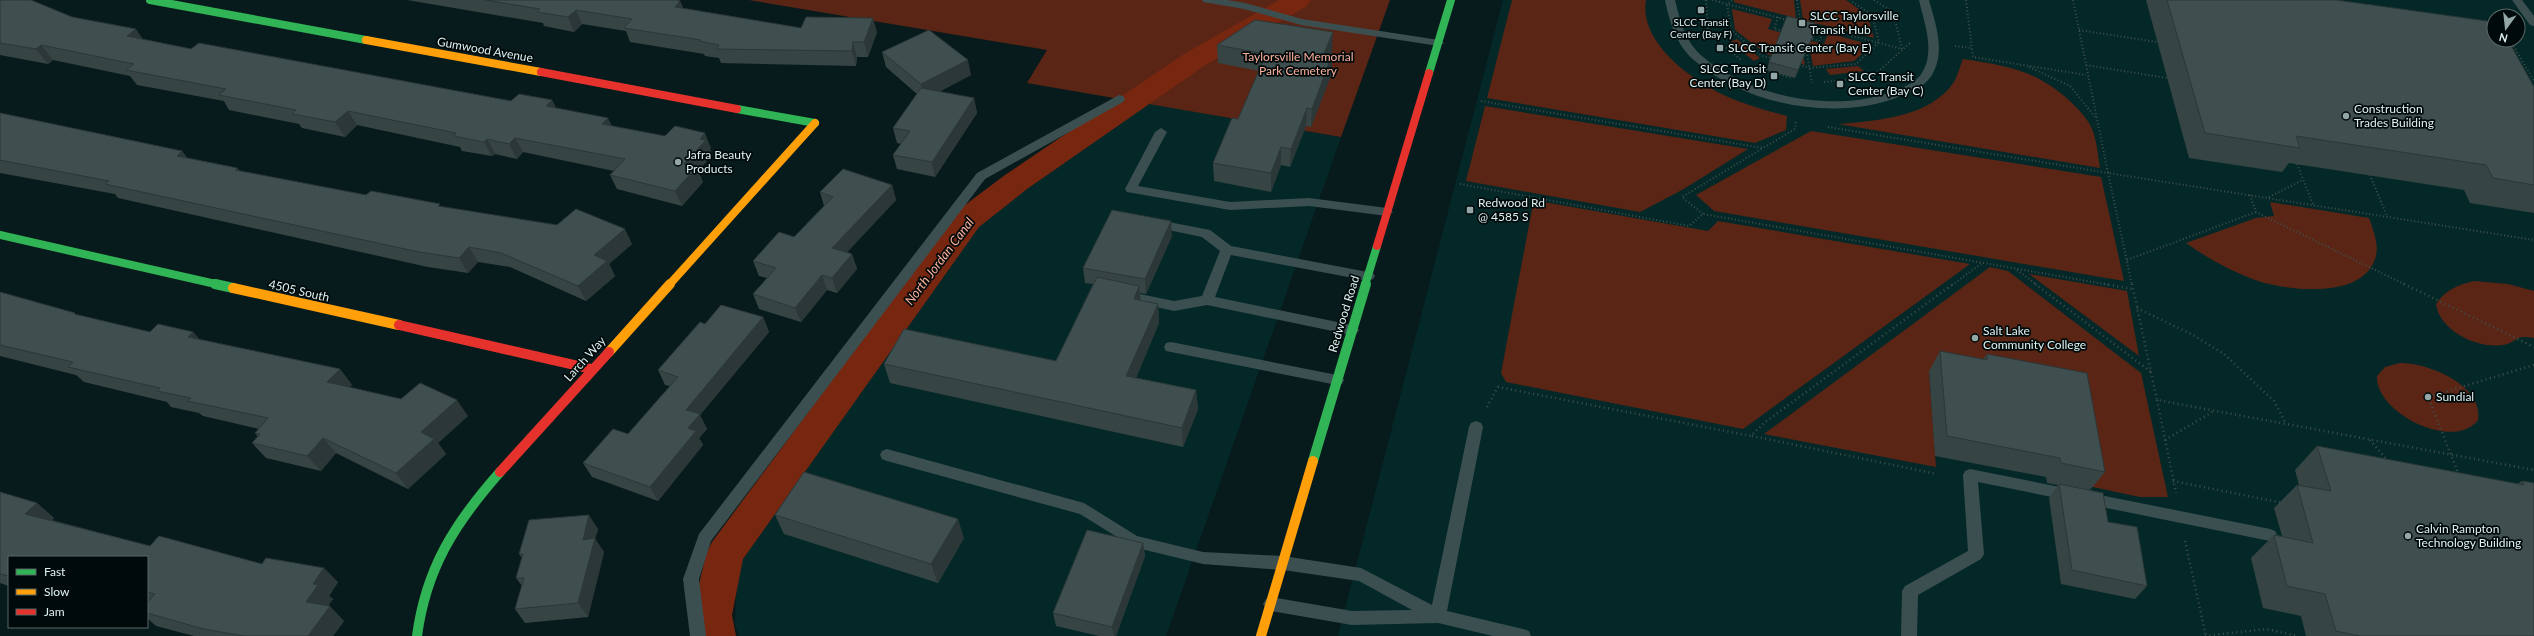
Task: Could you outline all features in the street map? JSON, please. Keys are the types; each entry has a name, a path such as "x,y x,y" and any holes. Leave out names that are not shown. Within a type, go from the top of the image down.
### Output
{"street":[{"name":"Gumwood Avenue","path":"150,0 815,124"},
{"name":"Redwood Road","path":"1261,636 1387,212 1452,0"},
{"name":"Larch Way","path":"417,636 417,614 425,586 436,559 458,524 484,491 592,369 815,124"},
{"name":"4505 South","path":"0,235 592,369"}],"lane":[{"path":"1207,0 1261,10 1289,18 1439,43"},
{"path":"1670,0 1669,15 1675,30 1686,47 1705,64 1727,79 1755,91 1782,98 1834,106 1861,104 1901,94 1917,84 1928,73 1934,57 1924,0"},
{"path":"2517,0 2534,23"},
{"path":"698,636 691,579 704,538 981,176 1119,99"},
{"path":"1161,132 1131,189 1230,206 1309,202 1387,212"},
{"path":"1158,224 1206,233 1227,250 1369,276"},
{"path":"1207,300 1227,250"},
{"path":"1114,294 1174,306 1207,300 1352,330"},
{"path":"1171,347 1337,380"},
{"path":"1438,616 1476,427"},
{"path":"887,455 1084,509 1133,541 1203,558 1283,563 1361,575 1438,616"},
{"path":"1909,636 1910,590 1976,554 1970,475 2270,535"},
{"path":"1271,604 1352,618 1438,616 1523,636"}],"path":[{"path":"1706,0 1708,32 1742,60"},
{"path":"1712,0 1806,24"},
{"path":"1727,4 1732,0"},
{"path":"1797,0 1800,23"},
{"path":"1796,65 1810,68 1856,64 1879,42 1872,15 1850,0"},
{"path":"1874,0 1893,12 1902,49"},
{"path":"1966,0 1974,58 2086,74"},
{"path":"2073,0 2086,65 2086,74 2098,120 2157,400 2534,470"},
{"path":"1727,4 1731,30 1762,56 1776,59"},
{"path":"1778,17 1774,29 1789,33"},
{"path":"1812,26 1902,49"},
{"path":"1804,37 1819,41 1824,29"},
{"path":"2079,30 2157,42"},
{"path":"1805,81 1812,83 1872,77 1913,40"},
{"path":"1805,45 1812,83"},
{"path":"1955,46 1972,48"},
{"path":"2515,48 2534,81"},
{"path":"2025,65 2070,86 2098,120"},
{"path":"2086,65 2167,78"},
{"path":"1762,69 1798,79"},
{"path":"1481,101 1763,148"},
{"path":"1796,117 1795,129 1682,197 1704,214 2133,289"},
{"path":"1796,122 1804,123"},
{"path":"1827,127 2534,240"},
{"path":"2297,164 2313,204"},
{"path":"2370,175 2387,216"},
{"path":"2268,198 2304,180"},
{"path":"1460,184 1689,226 1704,214"},
{"path":"2250,195 2256,212 2534,347"},
{"path":"2127,260 2256,212"},
{"path":"1751,436 1764,423 1983,262"},
{"path":"2015,268 2151,373"},
{"path":"2137,308 2199,339 2232,360 2242,373 2274,398 2282,410 2286,424"},
{"path":"2460,479 2428,398 2534,366"},
{"path":"1498,387 1937,474"},
{"path":"2165,440 2214,410"},
{"path":"2370,440 2394,468"},
{"path":"2173,481 2288,504"},
{"path":"2206,636 2266,629 2298,636"}],"shaded area":[{"name":"Salt Lake Community College","path":"1503,0 2534,0 2534,636 1338,636"},
{"path":"1146,103 1341,137 1166,636 739,636 735,624 738,566 779,504 984,215"}],"green space":[{"name":"Taylorsville Memorial Park Cemetery","path":"749,0 1390,0 1341,137 1027,83 1047,50"},
{"path":"1512,0 1646,0 1646,14 1649,28 1656,41 1677,64 1688,74 1721,94 1748,105 1787,116 1786,130 1755,143 1487,98"},
{"path":"1735,0 1794,0 1796,18 1733,2"},
{"path":"1800,0 1846,0 1867,15 1874,38 1803,20"},
{"path":"1732,9 1772,19 1768,29 1801,38 1805,65 1766,54 1735,30"},
{"path":"1828,33 1872,45 1854,61 1813,66 1808,40 1824,44"},
{"path":"1737,39 1760,58 1754,61 1730,42"},
{"path":"1963,59 1994,64 2021,71 2047,83 2059,92 2078,109 2090,125 2095,138 2100,168 1838,124 1885,119 1917,110 1932,103 1944,94 1954,82"},
{"path":"1858,66 1864,71 1830,75 1826,69"},
{"path":"1485,106 1748,149 1682,190 1640,212 1466,181"},
{"path":"1811,131 2101,177 2124,281 1714,211 1696,195"},
{"path":"1538,201 1708,231 1718,221 1970,264 1743,429 1506,382 1501,373 1533,204"},
{"path":"2270,202 2369,218 2375,237 2377,251 2369,270 2358,279 2343,285 2309,289 2291,288 2261,282 2231,270 2186,243 2256,218 2274,216"},
{"path":"1990,267 2008,271 2141,373 2168,497 2140,497 2088,486 1929,372 1936,467 1764,434"},
{"path":"2029,274 2127,291 2139,356"},
{"path":"2474,281 2508,284 2534,291 2534,338 2522,337 2502,345 2482,344 2461,336 2444,322 2436,304 2443,295 2452,289"},
{"path":"2400,363 2425,367 2452,378 2472,396 2477,408 2478,420 2467,429 2452,432 2435,430 2418,424 2402,415 2389,403 2380,390 2377,376 2385,367"}],"building":[{"path":"0,0 31,0 72,17 136,29 127,36 191,49 199,43 511,101 519,94 552,100 546,106 608,118 602,124 665,136 675,126 705,133 700,139 706,140 684,164 696,168 675,191 610,175 625,159 515,138 509,144 487,139 484,142 454,136 456,133 348,111 335,122 292,114 296,110 219,95 226,89 126,70 134,64 41,45 36,49 0,43"},
{"path":"485,0 676,0 680,1 675,7 801,28 806,17 873,18 864,42 853,42 852,51 716,49 719,45 700,41 701,40 624,28 632,19 576,10 568,17 537,12 540,9"},
{"name":"Construction Trades Building","path":"2167,0 2336,0 2486,21 2486,48 2512,48 2534,87 2534,185 2493,178 2486,165 2296,136 2300,148 2205,133"},
{"path":"1787,16 1818,24 1798,70 1769,62"},
{"path":"1255,20 1333,32 1324,53 1332,55 1312,109 1307,108 1291,149 1281,147 1271,173 1213,163 1232,118 1238,119 1266,54 1217,45"},
{"path":"929,30 968,60 921,84 882,52"},
{"path":"921,88 974,98 932,162 893,155 910,131 893,128"},
{"path":"0,113 182,151 177,156 237,168 235,170 366,195 371,191 440,204 438,206 557,225 576,209 625,229 594,255 607,261 578,286 501,253 469,247 459,258 419,252 105,184 109,181 0,160"},
{"path":"843,169 892,185 832,248 852,254 832,278 822,275 795,308 753,294 776,268 753,261 779,232 794,237 833,197 820,192"},
{"path":"1112,210 1171,221 1145,279 1083,268"},
{"path":"1097,277 1139,286 1134,299 1158,304 1126,376 1196,390 1182,428 884,364 904,329 1056,361"},
{"path":"0,292 75,313 74,314 150,332 158,324 193,332 188,337 340,369 327,382 401,399 420,383 457,400 421,432 434,439 396,473 323,438 307,456 252,443 260,434 255,433 268,418 188,401 191,398 157,391 160,388 68,367 73,362 0,345"},
{"path":"721,305 763,317 686,410 700,414 688,428 696,431 650,487 583,463 613,429 628,434 678,377 658,370 700,322 705,324"},
{"path":"1940,351 1987,360 1987,354 2087,373 2105,472 2061,463 2060,458 1947,436"},
{"name":"Calvin Rampton Technology Building","path":"2317,446 2524,485 2522,481 2534,483 2534,636 2360,636 2336,631 2325,594 2287,586 2274,535 2313,543 2297,485 2331,491"},
{"path":"804,472 958,519 931,564 775,515"},
{"path":"2059,484 2103,493 2108,522 2137,527 2147,586 2072,570"},
{"path":"0,492 37,503 25,514 150,546 159,536 262,564 266,558 324,568 313,584 318,585 306,602 330,606 308,636 244,636 204,629 148,613 148,602 155,594 148,592 148,556 8,556 8,576 0,574"},
{"path":"589,515 583,540 595,538 578,603 515,609 524,578 516,578 523,554 519,554 529,520"},
{"path":"1087,530 1143,543 1112,627 1053,613"}],"waterway":[{"name":"North Jordan Canal","path":"716,636 712,615 725,554 968,219 1016,182 1194,60 1298,0"}],"traffic: fast":[{"path":"150,0 366,40"},
{"path":"1429,73 1451,0"},
{"path":"737,109 815,123"},
{"path":"0,235 233,288"},
{"path":"1313,461 1377,246"},
{"path":"417,636 420,612 426,589 434,567 444,547 470,508 500,472"}],"traffic: slow":[{"path":"366,40 541,72"},
{"path":"609,352 815,123"},
{"path":"233,288 399,325"},
{"path":"1261,636 1313,461"}],"traffic: jam":[{"path":"541,72 737,109"},
{"path":"1377,246 1429,73"},
{"path":"399,325 592,369"},
{"path":"500,472 609,352"}],"place":[{"name":"SLCC Transit Center (Bay F)","path":"1701,10"},
{"name":"SLCC Taylorsville Transit Hub","path":"1802,23"},
{"name":"SLCC Transit Center (Bay E)","path":"1720,48"},
{"name":"SLCC Transit Center (Bay D)","path":"1774,76"},
{"name":"SLCC Transit Center (Bay C)","path":"1840,84"},
{"name":"Construction Trades Building","path":"2346,116"},
{"name":"Jafra Beauty Products","path":"678,162"},
{"name":"Redwood Rd @ 4585 S","path":"1470,210"},
{"name":"Salt Lake Community College","path":"1975,338"},
{"name":"Sundial","path":"2428,397"},
{"name":"Calvin Rampton Technology Building","path":"2408,536"}]}
